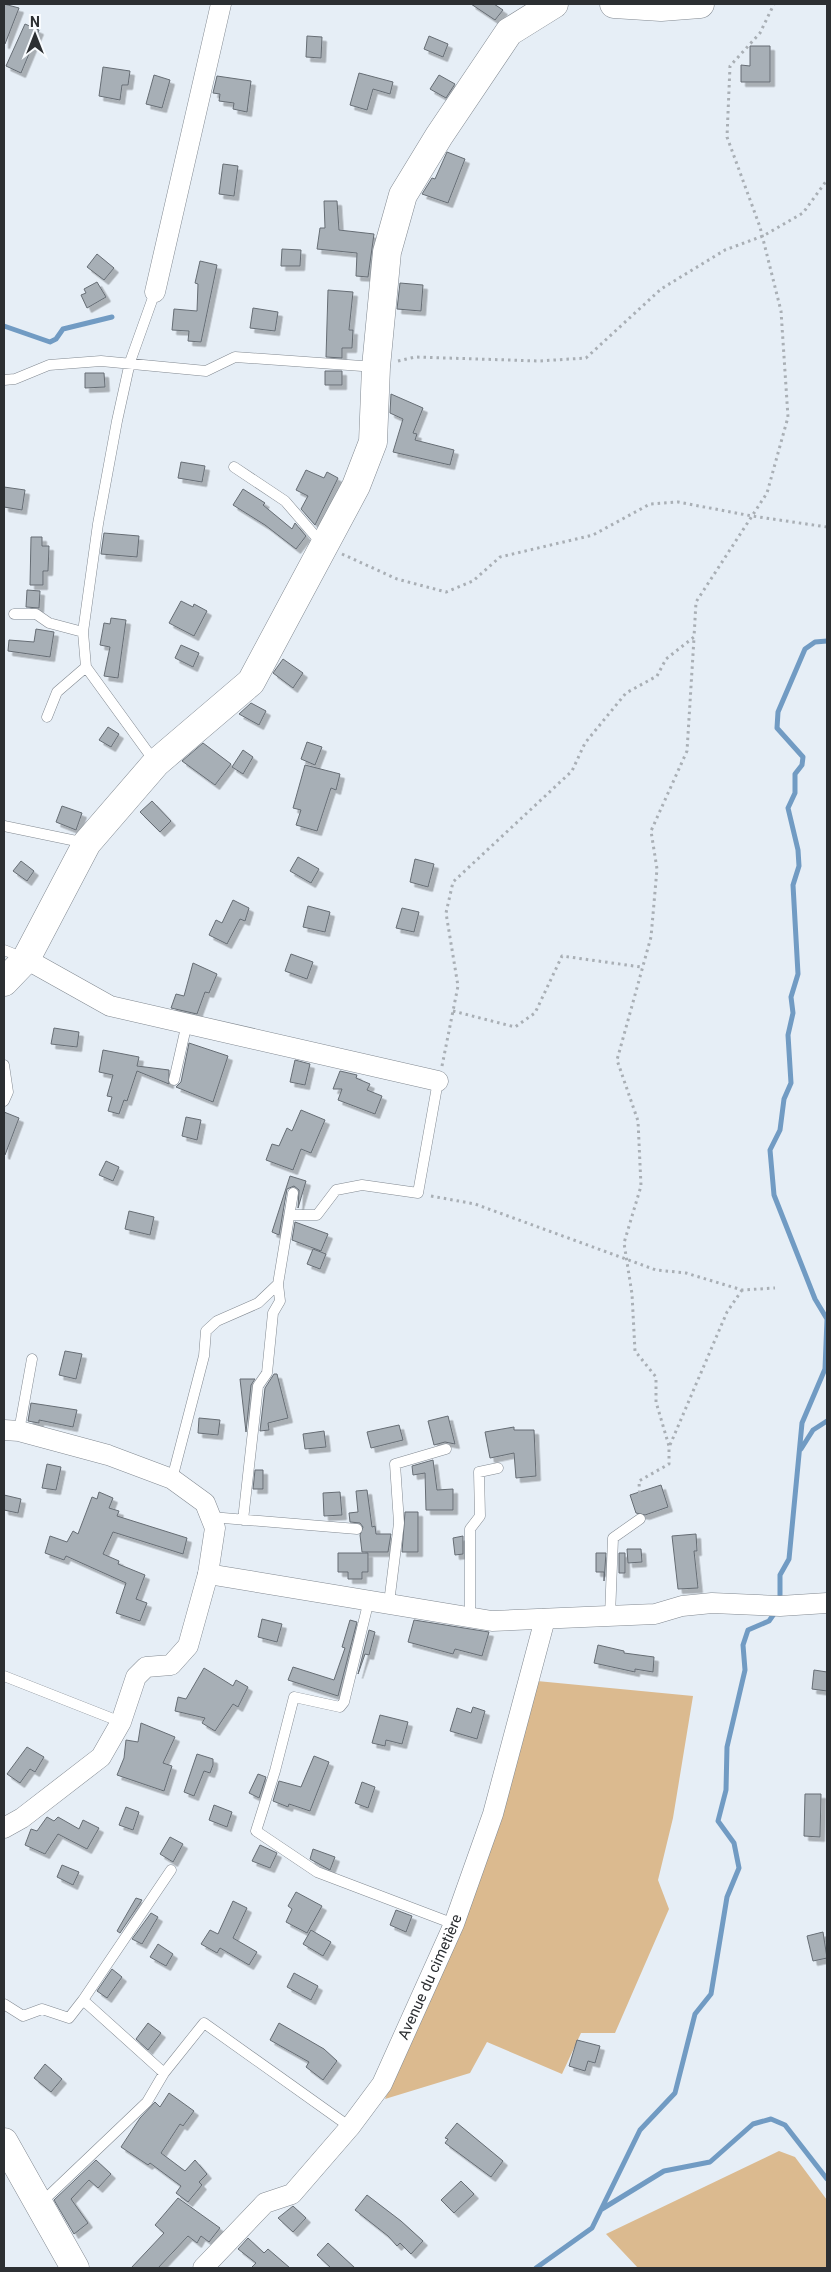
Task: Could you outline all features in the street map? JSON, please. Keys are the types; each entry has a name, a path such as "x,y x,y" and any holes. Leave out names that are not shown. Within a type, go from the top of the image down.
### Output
{"street":[{"path":"155,292 222,4"},
{"path":"4,982 15,954 88,843 156,763 251,682 356,486 373,442 376,367 387,252 403,195 438,136 509,32 554,4"},
{"path":"614,4 661,6 700,4"},
{"path":"15,954 110,1006 438,1081"},
{"path":"4,1828 22,1818 102,1757 121,1722 136,1676 146,1667 171,1665 188,1646 208,1574 215,1528 205,1503 172,1480 108,1455 11,1430"},
{"path":"208,1574 492,1621 655,1614 682,1606 712,1603 780,1606 827,1602"},
{"name":"Avenue du cimetière","path":"203,2268 266,2202 292,2194 350,2127 382,2084 454,1924 494,1814 545,1620"},
{"path":"4,2142 74,2268"}],"lane":[{"path":"155,292 130,362 102,505 83,632 86,667 156,763"},
{"path":"4,380 16,379 49,366 101,361 130,362 206,371 235,357 376,367"},
{"path":"234,467 285,501 324,546"},
{"path":"14,614 36,614 49,623 83,632"},
{"path":"47,717 57,692 86,667"},
{"path":"4,826 88,843"},
{"path":"174,1080 188,1023"},
{"path":"4,1064 8,1092 4,1101"},
{"path":"290,1215 317,1215 336,1190 362,1185 418,1193 438,1081"},
{"path":"243,1520 258,1386 267,1373 273,1314 280,1302 278,1284 294,1193"},
{"path":"172,1480 204,1356 206,1331 217,1321 258,1303 278,1284"},
{"path":"11,1430 32,1358"},
{"path":"389,1603 399,1523 395,1464 446,1449"},
{"path":"470,1617 470,1529 480,1516 479,1472 498,1468"},
{"path":"210,1517 358,1529"},
{"path":"610,1616 613,1538 640,1519"},
{"path":"369,1600 344,1702 340,1706 294,1697 275,1771 256,1831 317,1872 454,1924"},
{"path":"4,1676 121,1722"},
{"path":"4,2004 23,2016 42,2009 69,2018 171,1870"},
{"path":"83,2000 164,2073"},
{"path":"40,2204 147,2102 164,2073 204,2024 350,2127"}],"path":[{"path":"640,1519 639,1481 669,1464 669,1446 656,1402 656,1376 635,1351 632,1294 624,1243 641,1186 638,1121 617,1060 641,967 651,937 657,869 651,831 687,752 696,602 767,493 788,417 781,312 763,236 727,137 730,66 760,33 774,4"},
{"path":"376,367 415,357 539,361 586,358 661,288 725,250 763,236 803,213 827,180"},
{"path":"324,546 397,579 446,592 473,581 500,557 594,535 650,504 678,502 752,516 827,527"},
{"path":"438,1081 458,986 446,913 453,882 572,771 585,743 626,693 657,676 666,660 694,637"},
{"path":"453,1011 516,1027 535,1013 562,956 641,967"},
{"path":"418,1193 475,1204 656,1270 686,1273 742,1290 775,1288"},
{"path":"669,1446 727,1312 742,1290"}],"shaded area":[{"path":"537,1681 693,1696 673,1818 658,1880 669,1909 615,2033 581,2033 562,2074 487,2042 470,2073 385,2099 489,1849"},
{"path":"779,2151 795,2157 827,2200 827,2268 638,2268 606,2234"}],"building":[{"path":"4,4 19,8 5,44 4,44"},
{"path":"471,4 494,4 503,10 495,20"},
{"path":"25,24 39,30 21,73 6,66"},
{"path":"307,36 322,37 321,58 306,57"},
{"path":"429,36 448,44 443,57 424,49"},
{"path":"750,46 770,46 770,82 741,82 741,65 750,66"},
{"path":"103,67 130,71 128,85 122,85 120,100 99,96"},
{"path":"359,73 393,82 390,94 373,89 367,110 350,105"},
{"path":"154,75 170,80 162,108 146,104"},
{"path":"439,75 455,84 446,98 430,89"},
{"path":"217,76 251,81 247,112 233,109 234,103 219,101 220,94 213,93"},
{"path":"447,152 465,159 448,203 422,194 432,178 435,179"},
{"path":"223,164 238,166 234,196 219,194"},
{"path":"324,201 337,201 339,230 374,234 368,277 356,276 357,253 317,249 320,228 325,228"},
{"path":"282,249 301,250 300,266 281,266"},
{"path":"97,254 114,268 104,280 87,267"},
{"path":"200,261 217,265 201,342 188,341 189,331 172,330 174,309 197,311 198,284 195,283"},
{"path":"97,282 106,297 87,308 81,295 86,293 84,289"},
{"path":"400,283 423,285 421,311 397,309"},
{"path":"328,290 353,292 349,330 353,330 352,348 342,348 342,358 326,357"},
{"path":"253,308 278,312 275,331 250,328"},
{"path":"325,371 342,371 342,385 325,385"},
{"path":"85,373 104,373 105,387 85,388"},
{"path":"391,394 423,408 413,433 417,434 415,440 454,450 450,465 393,452 403,419 390,413"},
{"path":"181,462 205,466 202,482 178,478"},
{"path":"306,470 324,478 327,472 338,478 315,525 301,509 308,496 296,490"},
{"path":"4,487 25,490 22,510 4,507"},
{"path":"243,489 265,503 263,505 292,529 295,523 306,536 296,549 265,525 233,505"},
{"path":"104,533 139,536 137,557 101,554"},
{"path":"31,537 42,537 42,546 49,546 48,571 43,571 43,585 30,585"},
{"path":"27,590 40,591 39,608 26,607"},
{"path":"181,601 193,607 194,604 207,611 194,636 169,623"},
{"path":"111,618 126,620 118,678 104,676 110,647 100,645 104,623 110,624"},
{"path":"36,629 54,632 50,657 8,651 9,640 34,642"},
{"path":"181,645 199,653 193,667 175,658"},
{"path":"283,659 303,673 293,688 273,673"},
{"path":"251,703 266,711 259,725 239,714"},
{"path":"108,727 119,734 111,747 99,740"},
{"path":"307,742 322,747 315,765 301,759"},
{"path":"203,743 231,764 215,785 182,761"},
{"path":"243,750 253,757 243,774 232,767"},
{"path":"305,765 340,774 336,790 331,788 317,831 296,825 301,810 293,808"},
{"path":"152,801 171,821 160,832 140,812"},
{"path":"62,806 82,813 76,830 56,822"},
{"path":"298,857 319,869 311,883 290,871"},
{"path":"415,859 434,864 428,887 410,882"},
{"path":"21,861 34,871 27,881 13,871"},
{"path":"233,900 249,908 245,921 240,919 227,944 209,935 216,920 222,923"},
{"path":"308,906 330,912 325,932 303,927"},
{"path":"402,908 419,912 414,932 396,928"},
{"path":"291,954 313,962 307,979 285,971"},
{"path":"193,963 217,974 209,993 205,992 197,1014 171,1008 176,994 184,996"},
{"path":"54,1028 79,1032 77,1047 51,1044"},
{"path":"189,1043 228,1056 213,1102 176,1087 181,1082"},
{"path":"103,1050 139,1057 137,1066 169,1070 169,1084 137,1071 127,1101 124,1100 119,1114 108,1111 112,1097 107,1096 113,1075 99,1072"},
{"path":"295,1060 310,1064 305,1085 290,1082"},
{"path":"340,1071 357,1075 356,1078 370,1084 367,1090 382,1096 375,1114 338,1100 342,1089 333,1089"},
{"path":"301,1110 325,1120 311,1153 301,1149 293,1170 266,1160 272,1144 279,1146 287,1128 292,1131"},
{"path":"4,1112 19,1118 5,1155 4,1154"},
{"path":"186,1117 201,1120 197,1140 182,1136"},
{"path":"106,1161 119,1167 113,1181 99,1175"},
{"path":"290,1176 306,1181 298,1208 299,1190 294,1186 287,1189 279,1235 272,1232"},
{"path":"129,1211 154,1217 150,1235 125,1229"},
{"path":"295,1222 328,1234 321,1251 292,1240"},
{"path":"313,1249 326,1254 320,1269 307,1264"},
{"path":"65,1351 82,1354 76,1379 59,1375"},
{"path":"274,1374 277,1374 288,1418 268,1423 269,1430 260,1431 265,1388"},
{"path":"240,1379 255,1379 251,1385 246,1432"},
{"path":"31,1403 77,1410 73,1427 39,1420 39,1423 28,1421"},
{"path":"448,1416 455,1444 445,1442 434,1445 428,1421"},
{"path":"199,1418 220,1420 218,1435 198,1433"},
{"path":"399,1425 403,1440 371,1448 367,1432"},
{"path":"514,1427 514,1430 534,1430 536,1476 516,1478 514,1453 490,1458 485,1432"},
{"path":"324,1431 326,1447 305,1449 303,1434"},
{"path":"433,1460 437,1490 453,1489 453,1510 426,1510 425,1473 413,1475 412,1466"},
{"path":"47,1464 61,1467 56,1490 42,1488"},
{"path":"255,1470 263,1470 263,1489 253,1489"},
{"path":"661,1485 668,1507 645,1515 636,1513 630,1495"},
{"path":"367,1490 372,1527 375,1526 376,1534 391,1534 388,1552 362,1552 360,1535 363,1527 360,1523 350,1522 349,1513 358,1512 356,1491"},
{"path":"99,1492 113,1498 109,1508 119,1511 117,1516 187,1538 183,1554 113,1532 103,1554 119,1561 118,1564 145,1575 136,1599 147,1603 140,1621 116,1613 126,1583 66,1556 64,1560 45,1553 50,1536 67,1542 73,1531 78,1534 92,1497 97,1499"},
{"path":"340,1492 342,1515 324,1516 323,1493"},
{"path":"4,1495 21,1499 18,1513 4,1510"},
{"path":"405,1512 418,1512 418,1552 402,1552"},
{"path":"696,1534 697,1551 694,1551 698,1588 678,1589 672,1536"},
{"path":"463,1536 463,1554 455,1555 453,1538"},
{"path":"627,1549 641,1549 642,1562 628,1563"},
{"path":"338,1553 368,1553 368,1572 362,1572 362,1579 348,1579 348,1572 338,1572"},
{"path":"596,1553 606,1553 604,1581 604,1572 596,1572"},
{"path":"619,1553 625,1553 625,1573 619,1573"},
{"path":"262,1619 282,1624 277,1642 258,1637"},
{"path":"350,1620 357,1622 338,1696 288,1680 293,1667 334,1680 345,1648 342,1647"},
{"path":"414,1620 489,1632 482,1656 455,1649 453,1654 408,1642"},
{"path":"369,1630 375,1632 369,1655 365,1654 358,1674"},
{"path":"598,1645 624,1651 624,1653 654,1657 653,1672 635,1669 635,1672 594,1663"},
{"path":"204,1668 233,1686 236,1680 248,1687 238,1707 233,1704 215,1731 202,1723 205,1718 175,1711 178,1697 186,1699"},
{"path":"814,1670 827,1672 827,1691 812,1689"},
{"path":"473,1707 485,1711 477,1739 450,1731 457,1708 471,1713"},
{"path":"380,1715 408,1722 402,1744 386,1740 385,1746 372,1743"},
{"path":"141,1723 175,1737 163,1763 172,1766 164,1791 117,1775 124,1758 126,1740 138,1742"},
{"path":"27,1747 44,1757 35,1772 30,1769 20,1783 7,1774"},
{"path":"197,1754 213,1759 213,1765 210,1773 204,1771 194,1796 184,1792"},
{"path":"314,1756 329,1762 310,1811 289,1804 288,1807 273,1801 279,1781 301,1787"},
{"path":"258,1774 266,1777 259,1798 249,1793"},
{"path":"362,1782 375,1787 368,1808 355,1803"},
{"path":"805,1794 821,1794 820,1837 804,1836"},
{"path":"214,1805 232,1812 227,1827 209,1820"},
{"path":"126,1807 139,1812 133,1830 119,1825"},
{"path":"47,1817 54,1821 58,1817 79,1829 83,1820 99,1828 87,1849 58,1834 45,1854 25,1845 31,1829 37,1831"},
{"path":"170,1837 183,1844 173,1862 160,1854"},
{"path":"260,1845 277,1853 270,1868 252,1861"},
{"path":"313,1849 335,1857 330,1870 310,1859"},
{"path":"62,1865 79,1872 73,1885 57,1877"},
{"path":"296,1892 322,1906 307,1933 286,1922 292,1909 288,1906"},
{"path":"136,1898 142,1900 120,1933 117,1931"},
{"path":"233,1901 247,1908 233,1938 257,1952 249,1965 220,1948 217,1953 201,1944 210,1930 218,1934"},
{"path":"396,1910 412,1916 406,1932 390,1925"},
{"path":"151,1913 158,1917 142,1944 132,1939"},
{"path":"311,1930 331,1942 323,1956 303,1944"},
{"path":"823,1932 827,1958 813,1961 807,1936"},
{"path":"158,1944 173,1954 166,1966 150,1957"},
{"path":"112,1969 122,1977 107,1998 97,1991"},
{"path":"294,1973 318,1986 311,2000 287,1987"},
{"path":"148,2023 161,2033 148,2050 136,2039"},
{"path":"279,2023 324,2049 337,2061 323,2080 306,2067 309,2062 270,2040"},
{"path":"577,2040 600,2046 595,2063 588,2061 585,2071 569,2066"},
{"path":"45,2064 62,2079 51,2092 34,2078"},
{"path":"169,2093 194,2111 183,2126 180,2124 161,2153 185,2171 195,2160 207,2174 199,2182 202,2185 188,2202 176,2193 181,2186 150,2163 148,2165 121,2147 140,2118 155,2102 160,2107"},
{"path":"457,2123 503,2161 491,2177 445,2143 448,2139 445,2138"},
{"path":"96,2160 111,2174 98,2188 89,2180 71,2199 88,2223 74,2234 54,2200"},
{"path":"461,2181 474,2194 454,2213 441,2200"},
{"path":"367,2195 423,2241 411,2254 400,2243 397,2246 388,2236 355,2210"},
{"path":"178,2198 220,2228 209,2242 201,2236 197,2243 188,2236 158,2268 131,2268 164,2233 155,2225"},
{"path":"293,2206 306,2218 293,2232 278,2218"},
{"path":"248,2238 264,2253 268,2249 290,2268 251,2268 256,2263 238,2249"},
{"path":"328,2243 355,2268 331,2268 317,2255"}],"waterway":[{"path":"4,326 50,342 56,339 63,329 112,317"},
{"path":"780,1602 780,1575 789,1559 802,1423 825,1369 827,1319 815,1299 774,1195 770,1150 780,1130 784,1099 791,1083 788,1035 793,1013 791,997 798,974 793,885 799,866 798,850 788,808 795,793 795,774 802,765 803,757 777,728 778,712 805,649 815,642 827,641"},
{"path":"801,1449 813,1430 827,1421"},
{"path":"536,2268 592,2228 640,2130 675,2093 695,2014 711,1994 727,1897 739,1868 734,1843 718,1821 726,1790 727,1747 745,1670 743,1645 748,1630 769,1621 776,1611"},
{"path":"602,2209 664,2171 710,2162 753,2124 771,2119 785,2125 827,2179"}]}
